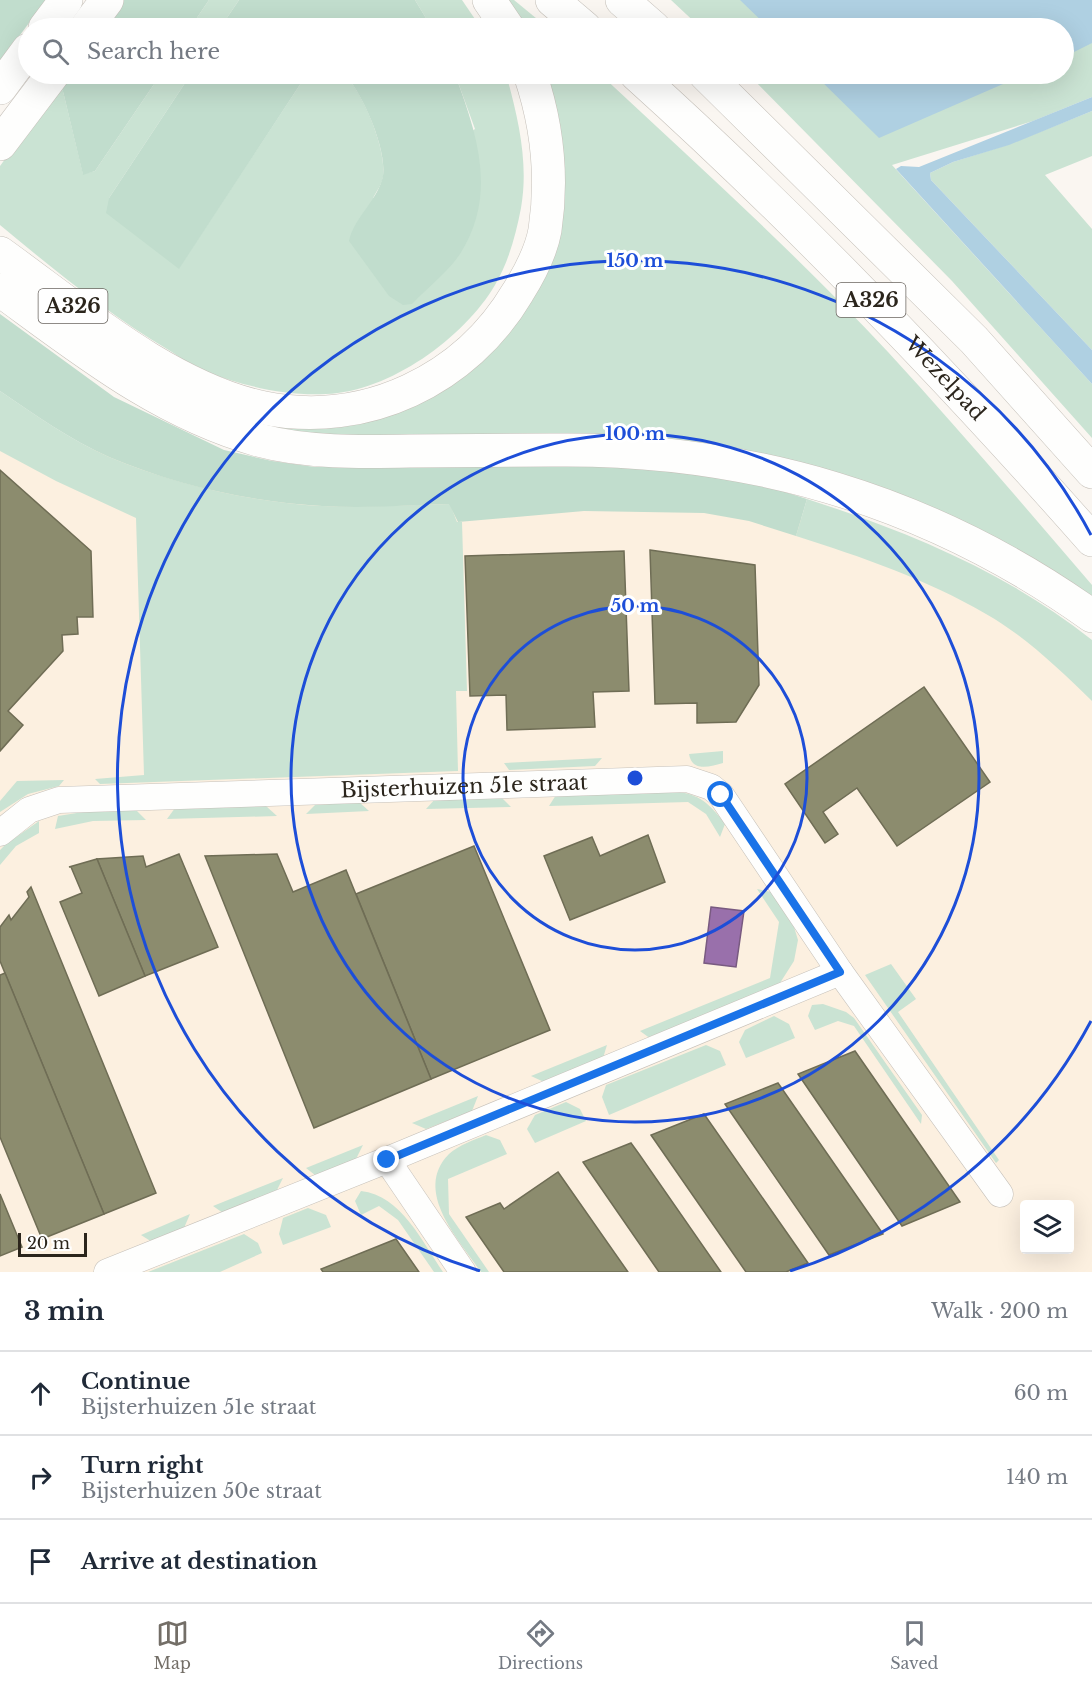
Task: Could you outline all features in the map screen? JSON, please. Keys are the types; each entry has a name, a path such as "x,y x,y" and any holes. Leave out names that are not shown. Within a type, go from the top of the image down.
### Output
{"main road":[{"path":"52,18 66,0"},
{"path":"94,18 107,0"},
{"path":"489,0 501,18"},
{"path":"552,0 573,18"},
{"path":"622,0 643,18"},
{"path":"0,88 18,64"},
{"path":"0,144 45,84"},
{"name":"A326","path":"0,253 148,357 212,392 285,411 322,413 365,408 403,394 465,357 491,332 531,270 544,232 548,192 548,147 540,102 534,84"},
{"name":"Wezelpad","path":"647,84 773,201 865,293 1092,540"},
{"name":"A326","path":"715,84 974,340 1092,472"},
{"name":"A326","path":"0,290 128,382 176,409 219,428 262,441 309,449 368,452 602,449 715,460 766,470 825,484 946,529 1008,561 1092,616"}],"street":[{"name":"Bijsterhuizen 51e straat","path":"0,833 29,810 59,800 687,779 711,787 721,795 840,972 1000,1194"},
{"path":"107,1272 387,1160 840,972"},
{"path":"387,1160 463,1272"}],"shaded area":[{"path":"0,419 39,444 784,512 1012,605 1092,674 1092,1272 0,1272"}],"green space":[{"path":"0,0 46,0 33,18 18,18 18,38 0,62"},
{"path":"121,0 209,0 197,18 108,18"},
{"path":"209,0 239,0 227,18 197,18"},
{"path":"239,0 415,0 426,18 227,18"},
{"path":"415,0 462,0 474,18 426,18"},
{"path":"507,0 514,0 536,18 519,18"},
{"path":"671,0 1092,0 1092,97 1033,121 892,165 1092,384 1092,438 952,281 758,84 1074,84 1074,18 690,18"},
{"path":"60,84 83,174 95,171 154,84 184,84 109,198 179,268 300,84 352,84 359,94 377,137 383,166 382,180 373,198 475,129 459,84 509,84 521,140 524,174 519,218 504,266 495,285 464,324 422,359 375,384 350,391 311,394 250,386 201,370 186,362 102,306 0,225 0,166"},
{"path":"61,84 154,84 95,171 83,175"},
{"path":"184,84 300,84 179,269 106,213 109,198"},
{"path":"352,84 458,84 476,142 481,187 472,232 455,261 412,304 403,305 389,296 349,241 355,225 379,188 383,169 382,155 373,124"},
{"path":"543,84 611,84 783,245 888,352 1092,585 1092,603 853,488 341,449 229,415 336,426 527,299"},
{"path":"1092,111 1092,156 1045,175 1092,229 1092,350 931,180 930,173 953,162 1007,145"},
{"path":"0,314 114,397 224,450 272,461 315,467 409,463 615,463 690,472 769,487 807,499 796,536 749,521 704,513 584,511 458,522 449,504 338,507 295,504 240,496 186,484 134,467 95,450 67,435 0,391"},
{"path":"0,391 53,427 109,457 160,476 214,491 268,501 322,506 450,504 457,522 462,522 467,691 456,691 458,771 100,784 95,779 144,775 136,518 56,481 0,451"},
{"path":"807,499 920,540 992,575 1060,616 1092,640 1092,701 1028,643 963,601 893,570 796,536"},
{"path":"723,751 723,763 703,767 694,764 689,754"},
{"path":"602,758 595,766 509,770 504,763"},
{"path":"64,780 59,786 28,794 0,812 0,801 17,781"},
{"path":"679,792 700,799 716,812 725,824 720,837 706,814 688,802 549,806 556,795"},
{"path":"501,797 511,807 426,809 436,798"},
{"path":"359,802 369,811 306,814 315,805"},
{"path":"266,806 277,816 167,819 175,808"},
{"path":"89,811 137,811 146,820 93,821 55,829 58,816"},
{"path":"39,821 39,833 16,846 0,865 0,850"},
{"path":"757,889 771,892 794,927 798,940 794,961 780,983 651,1039 640,1031 770,978 779,922"},
{"path":"891,964 916,999 898,1012 999,1160 996,1163 865,975"},
{"path":"823,1004 846,1012 854,1018 922,1115 921,1124 854,1026 838,1021 815,1030 808,1016 812,1005"},
{"path":"774,1016 789,1024 795,1038 746,1058 739,1042 745,1030"},
{"path":"607,1045 603,1058 544,1082 531,1076"},
{"path":"706,1045 720,1051 726,1065 609,1115 602,1097 606,1085"},
{"path":"478,1096 472,1111 426,1129 412,1123"},
{"path":"566,1102 580,1109 586,1121 535,1143 527,1129 535,1115"},
{"path":"486,1135 500,1140 507,1154 448,1179 449,1214 489,1272 481,1272 443,1215 437,1199 435,1184 439,1168 449,1154 462,1145"},
{"path":"363,1145 356,1159 315,1175 306,1168"},
{"path":"283,1178 277,1190 223,1213 213,1206"},
{"path":"361,1191 375,1194 388,1201 399,1211 410,1222 443,1272 434,1272 398,1220 379,1206 361,1215 355,1201"},
{"path":"308,1208 326,1215 331,1227 283,1245 279,1234 283,1218"},
{"path":"190,1214 184,1228 152,1242 141,1235"},
{"path":"244,1234 258,1243 262,1253 220,1272 148,1272"}],"water":[{"path":"740,0 1092,0 1092,43 1074,52 1074,18 759,18"},
{"path":"824,84 1003,84 879,138"},
{"path":"1092,97 1092,111 1009,145 953,162 930,173 931,180 1092,350 1092,384 896,169 901,166 919,167"}],"building: Offices":[{"path":"711,907 744,911 736,967 704,963"}],"building: Industry":[{"path":"0,470 91,551 93,617 77,617 78,634 62,635 63,651 8,711 23,725 0,751"},
{"path":"650,550 755,565 759,685 736,722 697,723 697,703 655,704"},
{"path":"624,551 629,691 593,692 595,727 507,730 506,695 470,696 465,556"},
{"path":"924,687 990,782 897,846 857,788 823,812 838,834 825,843 785,784"},
{"path":"648,835 665,882 570,920 544,856 592,837 600,856"},
{"path":"474,846 550,1030 431,1079 356,894"},
{"path":"179,854 218,947 145,976 97,859 143,856 146,867"},
{"path":"277,854 293,892 346,870 431,1079 314,1128 205,856"},
{"path":"97,859 145,976 99,996 60,902 82,893 69,867"},
{"path":"31,887 156,1193 104,1214 0,961 0,927 9,915 11,920 29,897 27,892"},
{"path":"5,973 104,1214 42,1239 0,1137 0,975"},
{"path":"855,1051 960,1202 902,1226 798,1074"},
{"path":"778,1083 883,1234 829,1255 725,1104"},
{"path":"704,1114 808,1263 786,1272 746,1272 651,1135"},
{"path":"631,1143 721,1272 659,1272 583,1162"},
{"path":"558,1172 628,1272 504,1272 466,1217 500,1203 504,1209"},
{"path":"0,1194 22,1247 0,1256"},
{"path":"396,1239 419,1272 323,1272 321,1269"}],"route":[{"path":"387,1160 840,972 721,795"}]}
